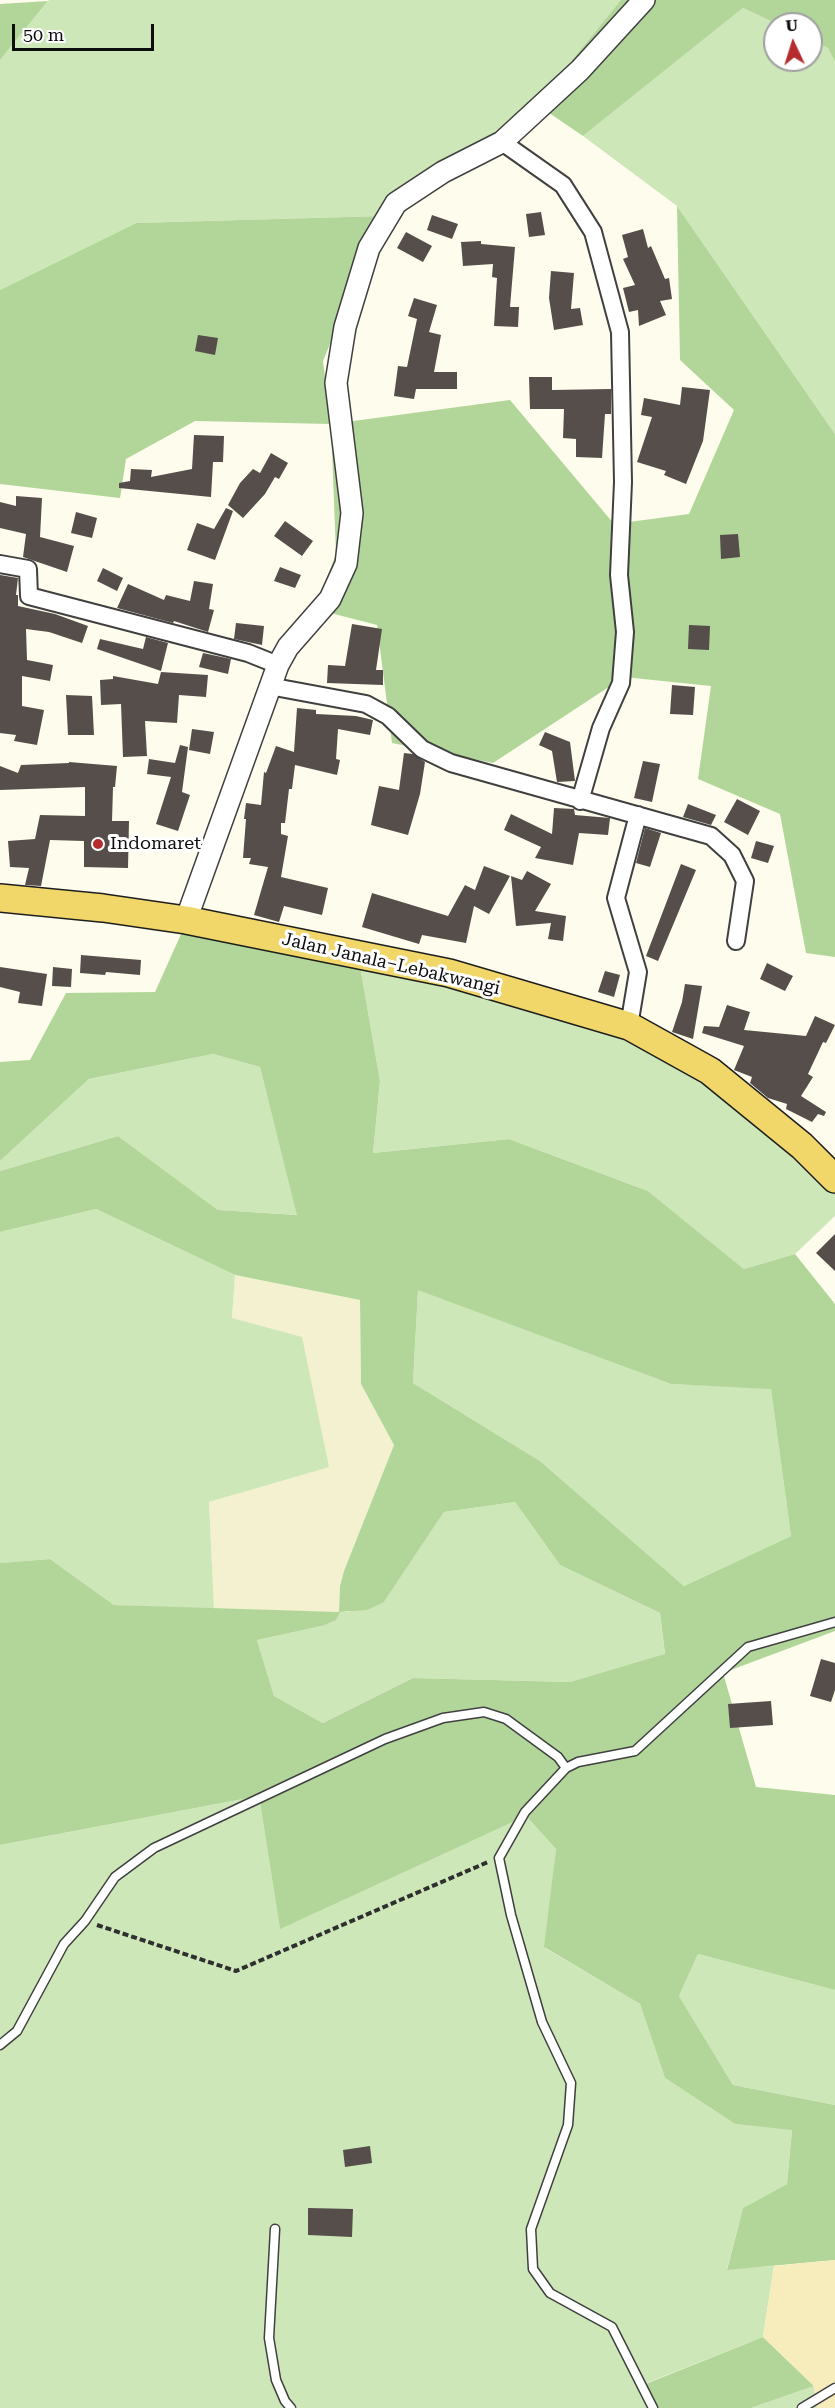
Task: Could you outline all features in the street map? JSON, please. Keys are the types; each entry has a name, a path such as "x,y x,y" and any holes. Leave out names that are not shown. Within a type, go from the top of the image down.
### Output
{"main road":[{"name":"Jalan Janala–Lebakwangi","path":"0,898 103,908 186,920 449,973 629,1026 710,1071 802,1146 835,1179"}],"street":[{"path":"186,920 278,665 288,647 330,599 346,564 352,513 336,383 345,327 369,248 396,203 443,172 502,142 580,70 644,0"},
{"path":"502,142 562,185 593,232 620,332 623,482 619,575 625,632 622,673 621,683 602,728 580,801"},
{"path":"0,564 28,569 29,596 248,653 278,665"},
{"path":"269,686 366,704 388,716 422,749 451,763 711,836 732,855 745,881 736,942"},
{"path":"629,1026 638,972 616,898 638,814"}],"lane":[{"path":"654,2408 612,2327 550,2293 533,2269 531,2229 567,2125 571,2083 542,2022 511,1915 499,1858 525,1812 566,1768 578,1762 636,1751 748,1647 835,1622"},
{"path":"0,2045 17,2031 64,1944 85,1921 115,1877 153,1848 385,1739 443,1718 484,1712 506,1719 558,1757 566,1768"},
{"path":"274,2229 269,2338 276,2380 285,2401 291,2408"},
{"path":"802,2408 835,2388"}],"path":[{"path":"85,1921 236,1971 499,1858"}],"shaded area":[{"path":"235,1275 360,1300 361,1384 394,1445 344,1571 340,1586 339,1612 214,1609 209,1502 329,1466 232,1318"}],"green space":[{"path":"49,0 621,0 536,104 481,153 382,216 136,223 0,290 0,60"},
{"path":"621,0 835,0 835,62 828,48 823,46 823,12 763,12 763,17 743,8 583,136 536,104"},
{"path":"48,1 0,60 0,4"},
{"path":"743,8 763,17 763,72 823,72 823,46 828,48 835,62 835,434 677,206 583,136"},
{"path":"677,206 835,434 835,957 806,953 780,814 698,779 711,686 624,677 493,763 392,743 377,625 315,609 336,554 331,424 510,400 614,524 689,514 734,410 680,360"},
{"path":"382,216 323,361 331,424 195,421 126,459 120,498 0,484 0,290 136,223"},
{"path":"186,923 360,966 380,1081 373,1153 509,1139 648,1191 744,1269 795,1254 835,1304 835,1631 723,1673 756,1787 835,1795 835,1990 698,1954 679,1996 733,2085 835,2105 835,2260 727,2270 743,2208 787,2184 792,2130 735,2124 665,2078 640,2004 544,1947 556,1849 526,1816 280,1929 259,1796 0,1845 0,1563 50,1559 114,1605 339,1612 340,1586 344,1571 394,1445 361,1384 360,1300 235,1275 96,1209 0,1232 0,1171 118,1136 218,1210 297,1215 260,1067 213,1054 89,1079 0,1161 0,1062 30,1060 66,993 155,992","holes":["418,1290 671,1384 771,1389 791,1536 684,1586 540,1461 413,1383","515,1502 560,1565 660,1613 665,1654 570,1682 413,1678 323,1723 274,1696 257,1640 322,1626 336,1620 340,1612 367,1610 384,1602 444,1512"]},
{"path":"360,966 630,1033 751,1110 835,1187 835,1216 795,1254 744,1269 648,1191 509,1139 373,1153 380,1081"},
{"path":"213,1054 260,1067 298,1215 218,1210 118,1136 0,1171 0,1161 89,1079"},
{"path":"96,1209 235,1275 232,1318 302,1337 329,1467 209,1502 214,1609 114,1605 50,1559 0,1563 0,1232"},
{"path":"418,1289 671,1384 771,1388 791,1536 684,1586 540,1461 413,1383"},
{"path":"515,1502 560,1565 660,1613 665,1655 570,1682 413,1678 323,1723 274,1696 257,1640 322,1626 339,1612 348,1612 384,1602 444,1512"},
{"path":"259,1796 280,1928 526,1816 556,1849 545,1948 640,2004 665,2078 735,2124 792,2129 787,2184 743,2208 727,2269 774,2266 763,2337 639,2386 648,2408 0,2408 0,1845"},
{"path":"698,1954 835,1990 835,2105 733,2085 679,1996"},
{"path":"763,2337 814,2386 751,2408 648,2408 638,2387"},
{"path":"814,2386 817,2408 751,2408"}],"sand":[{"path":"835,2260 835,2408 817,2408 814,2386 763,2337 774,2266"}],"building":[{"path":"541,212 545,235 529,237 526,214"},
{"path":"432,215 458,224 452,239 427,230"},
{"path":"643,229 648,248 651,246 665,279 669,278 672,299 660,301 666,315 639,326 638,310 629,312 623,288 635,285 623,259 628,257 622,235"},
{"path":"406,232 432,246 423,262 397,248"},
{"path":"481,241 481,244 515,247 510,307 519,307 518,327 494,326 497,278 492,277 493,264 463,266 461,242"},
{"path":"551,271 574,273 571,309 580,308 583,325 554,330 549,298"},
{"path":"414,298 437,305 429,332 441,335 434,372 457,372 457,389 416,389 414,399 394,396 398,366 407,367 417,319 408,316"},
{"path":"198,335 218,338 215,355 195,351"},
{"path":"529,377 552,377 552,390 611,389 611,414 605,414 602,458 576,457 576,439 563,438 564,409 530,409"},
{"path":"682,387 710,390 703,441 686,484 664,475 666,471 637,462 652,417 641,415 644,398 680,405"},
{"path":"194,435 224,436 223,462 213,462 211,497 119,488 119,483 130,481 131,469 152,470 151,477 192,469"},
{"path":"271,453 288,463 279,479 275,477 265,494 243,518 228,505 240,483 253,469 260,473"},
{"path":"16,496 42,498 40,537 74,546 67,572 23,557 26,534 0,528 0,502 16,506"},
{"path":"226,508 233,511 215,560 187,550 197,523 214,529"},
{"path":"76,512 97,518 92,538 71,533"},
{"path":"285,521 313,541 302,556 274,536"},
{"path":"738,534 740,557 721,559 720,535"},
{"path":"280,567 301,575 295,588 274,581"},
{"path":"103,568 123,578 117,591 97,581"},
{"path":"0,575 18,578 16,595 18,595 18,606 55,614 88,626 82,643 49,632 26,629 27,660 53,665 50,681 22,676 22,706 44,710 37,745 14,741 16,735 0,733"},
{"path":"194,581 213,584 209,609 214,610 208,632 174,621 173,623 117,608 128,584 164,600 166,595 190,601"},
{"path":"236,623 264,626 262,645 234,639"},
{"path":"352,624 382,629 376,670 383,670 383,685 327,683 328,665 345,666"},
{"path":"689,625 710,626 709,650 688,649"},
{"path":"146,637 168,643 161,671 97,649 100,639 143,649"},
{"path":"203,653 231,659 228,674 199,667"},
{"path":"161,672 208,675 206,697 179,695 177,723 145,721 147,756 123,757 121,704 101,705 100,680 113,679 113,676 158,684"},
{"path":"672,685 695,687 693,715 670,714"},
{"path":"66,695 92,696 94,735 68,735"},
{"path":"297,708 316,710 316,714 356,716 373,720 370,735 338,729 336,759 340,760 337,775 295,765 292,789 289,789 285,823 281,823 281,834 288,836 281,877 328,888 322,915 284,906 279,922 254,915 268,867 249,864 251,858 243,858 246,819 244,819 246,803 261,805 264,772 266,773 276,746 294,752"},
{"path":"192,729 214,732 210,754 189,750"},
{"path":"545,732 570,742 575,781 557,782 552,751 539,745"},
{"path":"180,745 188,747 182,792 190,795 178,831 156,824 171,777 147,774 149,759 175,763"},
{"path":"404,753 413,754 425,762 420,794 408,835 371,825 379,786 399,790"},
{"path":"643,761 660,764 652,802 634,798"},
{"path":"69,762 117,766 115,787 113,787 112,821 129,821 128,868 84,867 84,841 50,840 41,886 25,885 29,868 10,867 8,841 35,839 40,815 85,816 85,787 0,790 0,766 18,773 21,765"},
{"path":"737,799 760,811 748,835 724,822"},
{"path":"688,804 716,815 711,825 683,817"},
{"path":"554,808 574,809 575,815 610,818 608,835 579,833 573,865 535,858 541,847 504,830 511,814 552,834"},
{"path":"645,828 661,833 650,867 636,863"},
{"path":"756,841 774,846 768,863 751,858"},
{"path":"681,864 696,870 658,961 646,956"},
{"path":"484,866 510,876 489,914 474,906 466,943 422,935 419,944 362,927 372,893 448,916 465,885 475,890"},
{"path":"527,871 551,884 535,911 566,916 563,941 548,939 551,923 516,926 511,876 522,880"},
{"path":"81,955 141,960 140,975 106,972 105,975 80,973"},
{"path":"767,963 793,976 785,991 760,979"},
{"path":"0,967 47,974 42,1006 18,1003 20,992 0,987"},
{"path":"53,967 72,969 71,987 52,986"},
{"path":"605,971 620,975 614,997 598,992"},
{"path":"685,984 702,986 693,1039 672,1032 682,1002"},
{"path":"727,1005 750,1012 744,1030 806,1036 815,1016 835,1025 826,1043 823,1042 808,1074 813,1077 801,1096 826,1112 824,1116 818,1114 812,1122 786,1109 787,1104 768,1098 750,1083 752,1077 734,1070 744,1046 702,1033 704,1026 719,1027"},
{"path":"835,1234 835,1271 816,1253"},
{"path":"821,1659 835,1663 835,1690 831,1702 810,1696"},
{"path":"771,1701 773,1725 730,1728 728,1704"},
{"path":"370,2146 372,2163 345,2167 343,2150"},
{"path":"308,2208 353,2209 352,2237 308,2235"}],"place":[{"name":"Indomaret","path":"98,844"}]}
